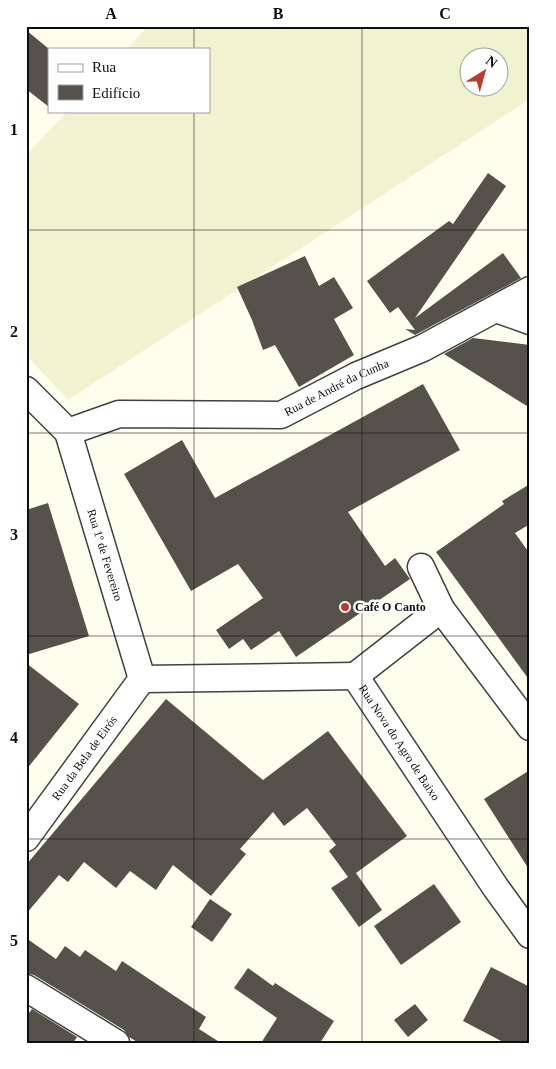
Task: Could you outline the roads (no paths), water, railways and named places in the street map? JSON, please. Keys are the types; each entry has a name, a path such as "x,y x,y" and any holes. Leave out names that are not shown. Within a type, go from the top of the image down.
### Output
{"street":[{"name":"Rua de André da Cunha","path":"68,432 119,414 281,415 356,376 424,348 530,290"},
{"path":"496,309 530,321"},
{"path":"26,390 68,432"},
{"name":"Rua 1º de Fevereiro","path":"68,432 142,679"},
{"path":"421,567 441,609 530,727"},
{"path":"355,676 441,609"},
{"name":"Rua Nova do Agro de Baixo","path":"142,679 355,676 490,880 530,935"},
{"name":"Rua da Bela de Eirós","path":"26,838 142,679"},
{"path":"26,988 116,1043"}],"place":[{"name":"Café O Canto","path":"345,607"}]}
